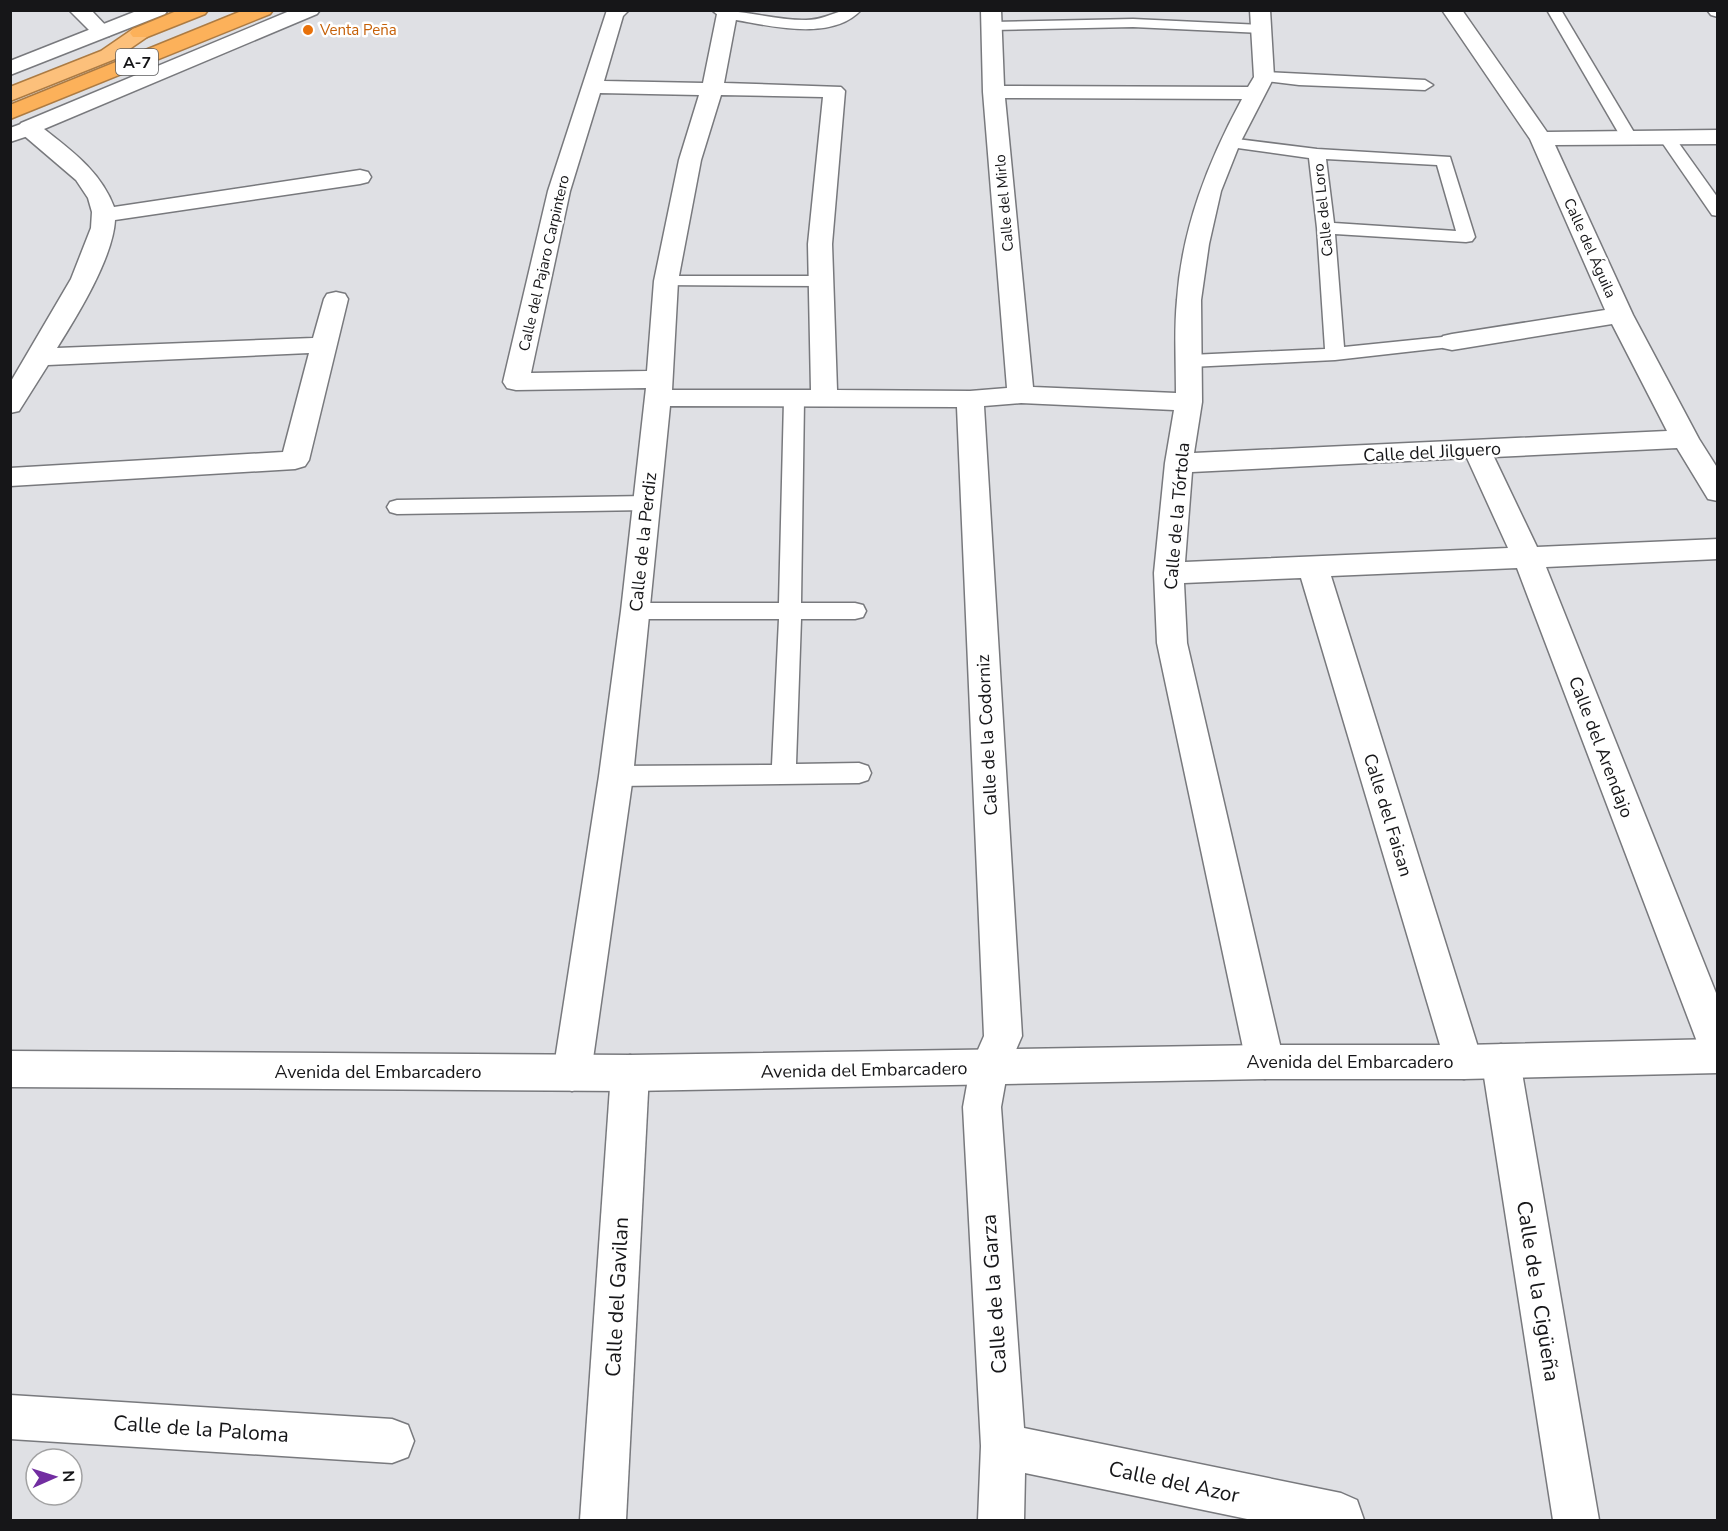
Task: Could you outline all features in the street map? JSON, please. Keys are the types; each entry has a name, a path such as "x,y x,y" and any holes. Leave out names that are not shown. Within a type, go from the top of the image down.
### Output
{"highway":[{"name":"A-7","path":"10,83 198,10"},
{"name":"A-7","path":"10,113 263,10"},
{"path":"10,95 108,55 140,33"}],"street":[{"path":"79,10 102,32"},
{"path":"10,69 158,10"},
{"path":"20,132 310,10"},
{"name":"Calle del Pajaro Carpintero","path":"620,10 614,15 559,191 516,382 659,389"},
{"name":"Calle del Águila","path":"1452,10 1541,139 1620,315 1685,439 1718,492"},
{"name":"Calle de la Perdiz","path":"572,1073 616,776 636,611 659,389 666,282 690,160 712,89 723,12"},
{"name":"Calle del Mirlo","path":"992,18 994,93 1021,395"},
{"name":"Calle de la Tórtola","path":"1261,20 1260,85 1230,143 1210,191 1197,244 1189,300 1189,402 1179,463 1169,573 1172,644 1265,1062"},
{"path":"994,93 1260,85"},
{"path":"591,87 834,91 820,244 824,400"},
{"path":"10,405 80,284 99,241 104,215 94,189 75,165 20,132"},
{"path":"1541,139 1718,137"},
{"path":"104,215 360,177"},
{"path":"10,477 295,460 336,298"},
{"path":"1452,342 1620,315"},
{"path":"38,357 324,345"},
{"path":"659,389 794,400 970,399 1021,395 1189,402"},
{"name":"Calle de la Codorniz","path":"970,399 1003,1036 989,1068"},
{"name":"Calle del Jilguero","path":"1179,463 1685,439"},
{"name":"Calle del Arendajo","path":"1477,450 1527,557 1718,1047"},
{"path":"1169,573 1718,549"},
{"name":"Calle del Faisan","path":"1313,567 1482,1062"},
{"name":"Avenida del Embarcadero","path":"10,1069 630,1073 1265,1062 1482,1062 1718,1056"},
{"name":"Calle de la Cigüeña","path":"1482,1062 1576,1521"},
{"name":"Calle de la Garza","path":"989,1068 982,1107 1004,1446 1001,1521"},
{"name":"Calle del Gavilan","path":"603,1521 630,1073"},
{"name":"Calle de la Paloma","path":"10,1417 392,1441"},
{"name":"Calle del Azor","path":"1004,1446 1341,1516 1341,1521"}],"lane":[{"path":"723,12 803,24 833,21 854,10"},
{"path":"1554,10 1630,139"},
{"path":"992,18 1133,23 1261,20"},
{"path":"1260,85 1299,80 1425,85"},
{"path":"1667,138 1718,212"},
{"name":"Calle del Loro","path":"1230,143 1317,154 1326,228 1335,354"},
{"path":"1317,154 1444,160 1466,237 1326,228"},
{"path":"666,282 821,281"},
{"path":"1190,361 1335,354 1452,342"},
{"path":"784,775 794,400"},
{"path":"397,507 647,503"},
{"path":"636,611 855,611"},
{"path":"616,776 859,773"}],"place":[{"name":"Venta Peña","path":"308,30"}]}
